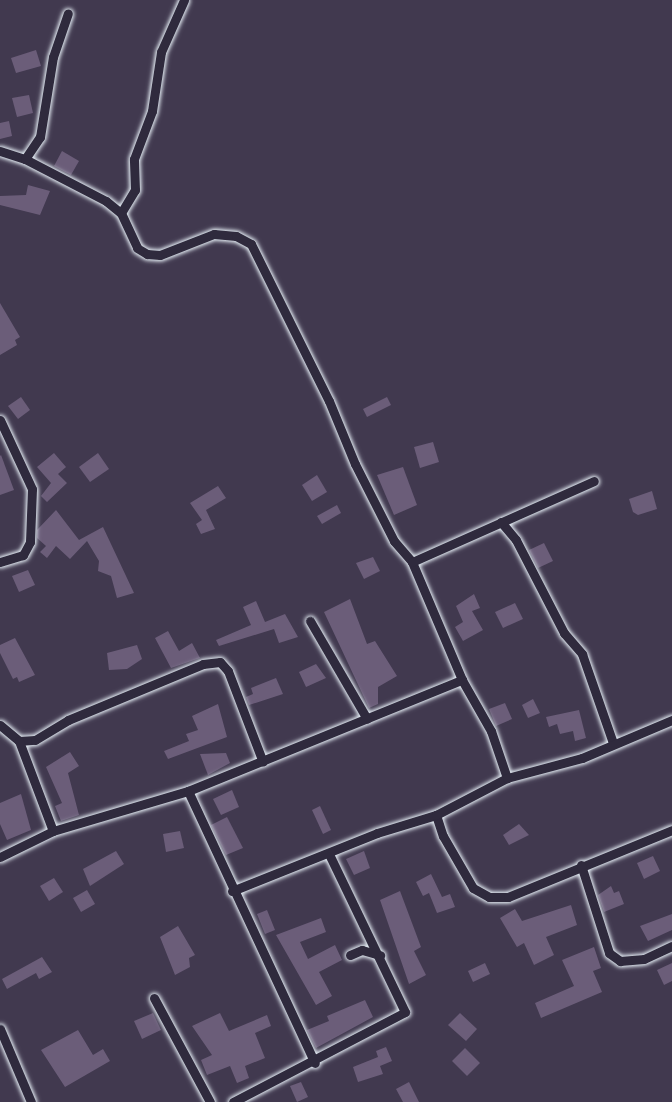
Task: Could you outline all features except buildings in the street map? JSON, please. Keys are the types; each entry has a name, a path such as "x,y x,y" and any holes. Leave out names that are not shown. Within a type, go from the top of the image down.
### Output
{"street":[{"path":"121,213 135,190 134,159 152,111 160,52 184,0"},
{"path":"25,159 40,138 53,57 68,13"},
{"path":"0,151 25,159 121,213 137,248 148,254 160,255 214,234 236,236 251,244 330,401 355,464 394,541 412,562 461,680 491,731 507,778"},
{"path":"0,420 32,489 32,514 30,542 23,555 0,562"},
{"path":"412,562 594,481"},
{"path":"501,522 516,540 564,633 582,654 613,743"},
{"path":"310,621 367,719"},
{"path":"19,741 45,737 68,720 202,664 220,662 228,671 262,762"},
{"path":"0,857 53,831 188,791 461,680"},
{"path":"232,891 436,815 507,778 582,758 672,720"},
{"path":"0,724 19,741 53,831"},
{"path":"188,791 232,891 315,1063"},
{"path":"436,815 472,888 489,897 508,897 672,830"},
{"path":"233,1102 315,1063 405,1012 380,955 329,854"},
{"path":"581,865 609,953 620,961 644,959 672,946"},
{"path":"350,955 362,950 380,955"},
{"path":"154,998 210,1102"},
{"path":"0,1028 31,1102"}]}
